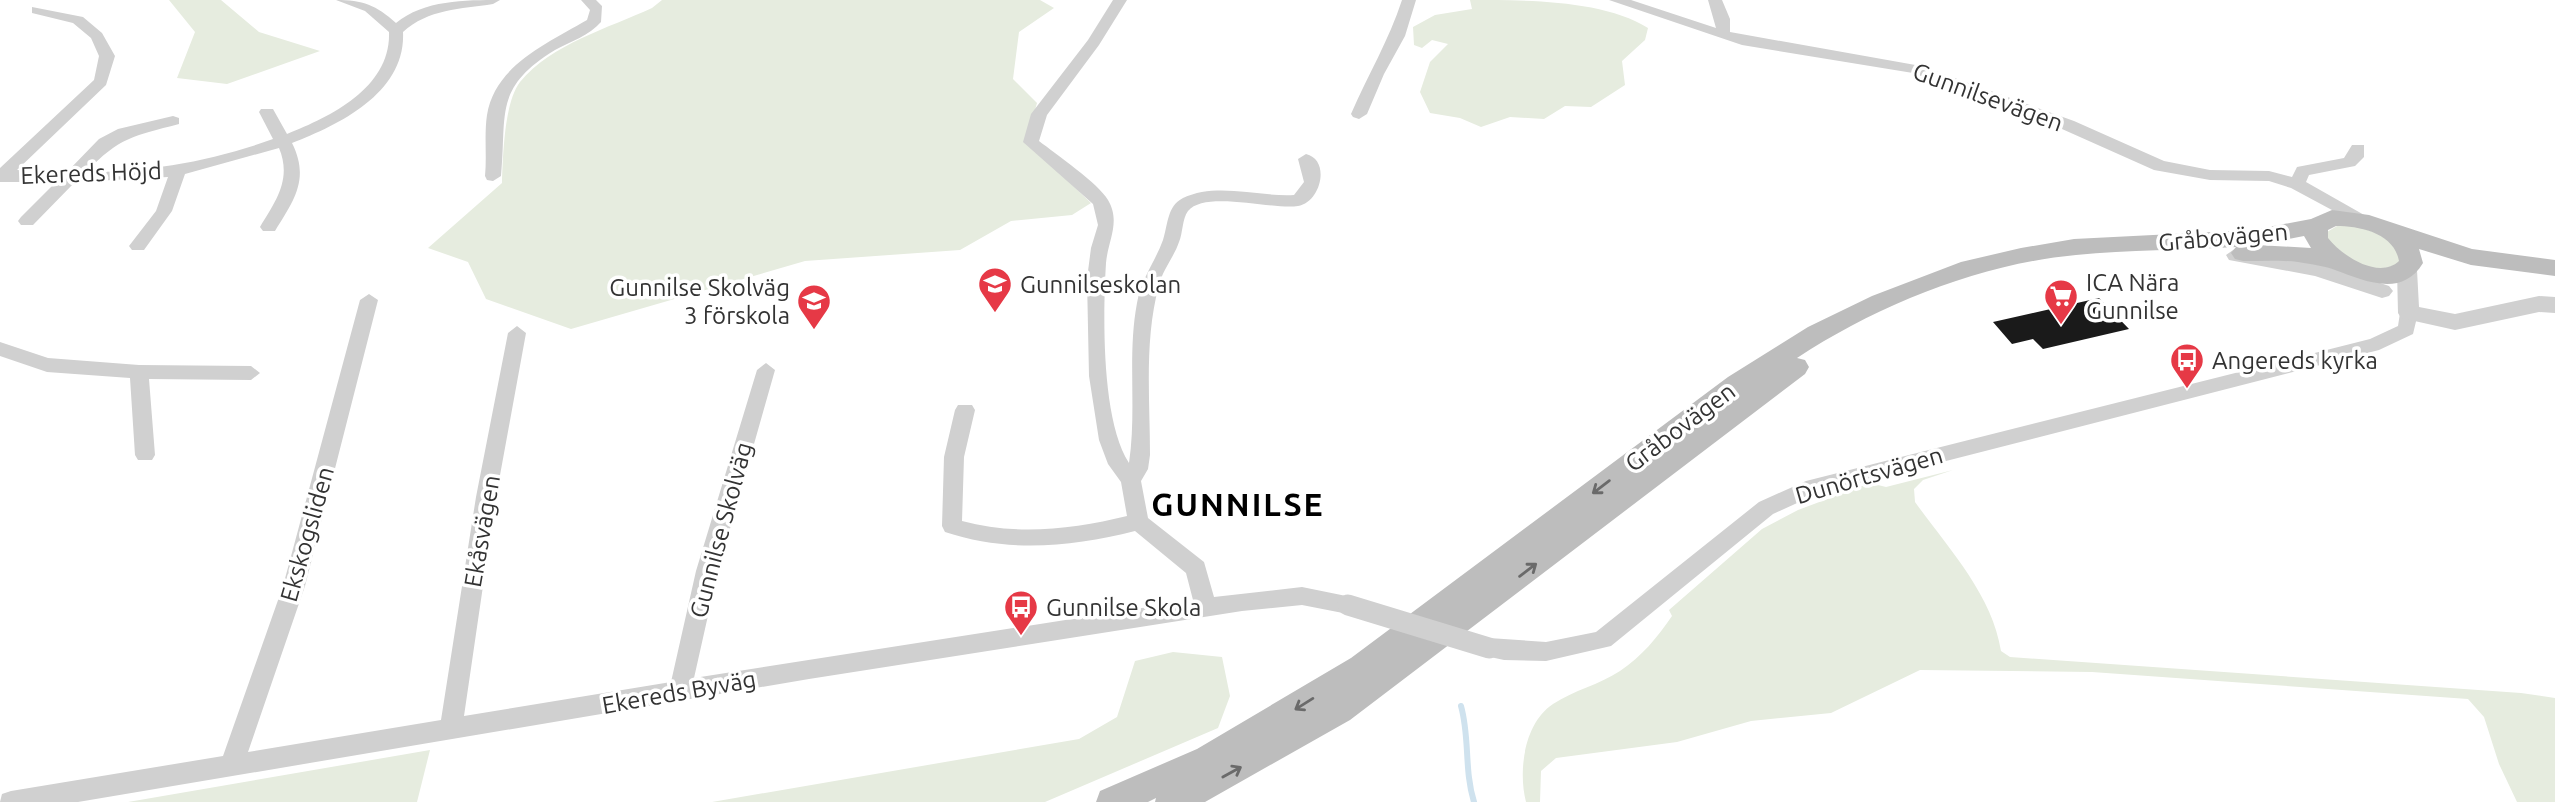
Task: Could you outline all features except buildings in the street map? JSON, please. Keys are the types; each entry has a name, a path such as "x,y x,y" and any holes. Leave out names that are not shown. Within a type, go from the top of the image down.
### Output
{"main road":[{"name":"Gråbovägen","path":"1112,802 1208,759 1362,668 1737,384 1817,333 1881,302 1970,268 2074,247 2252,238 2319,224 2339,217 2374,225"},
{"path":"2319,224 2316,239 2320,247 2339,262 2363,273 2394,275 2409,266 2555,274"},
{"path":"2374,225 2409,250 2409,266"},
{"path":"2374,225 2471,257 2555,268"},
{"name":"Gråbovägen","path":"1171,802 1207,785 1339,710 1527,572 1776,380 1847,337 1919,303 2019,271 2114,258 2297,254 2339,262"}],"street":[{"path":"343,0 370,8 426,12 493,0"},
{"path":"493,176 496,148 494,132 501,98 514,76 531,59 594,22 597,9 588,0"},
{"path":"1120,0 1094,42 1039,114 1031,142 1100,201 1106,214 1107,232 1098,254 1096,311 1099,397 1106,435 1120,472 1131,480"},
{"path":"1359,114 1376,74 1398,36 1409,0"},
{"name":"Gunnilsevägen","path":"1616,0 1723,36 1804,52 1916,69 2068,125 2137,157 2186,172 2269,176 2297,184 2374,225"},
{"path":"1715,0 1723,19 1723,36"},
{"path":"370,8 396,32 403,24 426,12"},
{"path":"2,176 101,82 107,55 97,36 78,20 37,10"},
{"name":"Ekereds Höjd","path":"2,176 69,177 178,170 234,157 282,140 332,118 376,88 394,61 396,32"},
{"path":"267,112 295,171 290,191 269,227"},
{"path":"27,221 105,143 116,136 173,121"},
{"path":"2297,184 2303,171 2348,162 2356,158 2358,149"},
{"path":"1206,610 1196,568 1138,522 1131,480 1138,469 1140,454 1144,309 1154,274 1173,236 1178,212 1190,202 1205,198 1232,196 1298,200 1311,189 1313,181 1313,171 1306,159"},
{"name":"Ekereds Höjd","path":"138,246 160,221 173,198 178,170"},
{"path":"2314,194 2319,224"},
{"path":"2233,254 2318,269 2382,291"},
{"path":"2408,310 2409,266"},
{"path":"2363,273 2408,310 2455,322 2539,304 2555,305"},
{"name":"Ekskogsliden","path":"232,765 293,586 369,300"},
{"name":"Dunörtsvägen","path":"1348,605 1489,648 1544,653 1575,649 1604,639 1766,508 1813,487 2372,345 2393,338 2407,328 2408,310"},
{"name":"Ekåsvägen","path":"452,729 486,496 517,333"},
{"path":"0,349 47,365 139,372 251,373"},
{"name":"Gunnilse Skolväg","path":"680,692 707,571 766,370"},
{"path":"139,372 145,455"},
{"path":"965,410 954,457 952,526 969,533 1038,537 1105,531 1138,522"},
{"name":"Ekereds Byväg","path":"11,802 822,667 1289,596 1348,605"}],"shaded area":[{"path":"169,0 221,0 259,32 320,51 227,84 177,78 195,32"},
{"path":"662,0 1040,0 1054,8 1019,32 1013,79 1037,103 1026,141 1091,203 1072,215 1011,221 960,250 805,261 571,329 486,299 468,262 428,248 502,183 508,116 520,82 548,57 564,47 652,8"},
{"path":"1470,0 1540,1 1587,7 1610,12 1648,28 1645,40 1622,61 1625,85 1591,107 1565,106 1544,119 1510,117 1481,127 1460,118 1430,113 1420,92 1430,62 1448,44 1432,40 1422,48 1414,45 1413,27 1435,15 1472,9"},
{"path":"2353,225 2382,235 2400,252 2399,263 2380,268 2362,265 2328,243 2327,232 2337,226"},
{"path":"1953,470 1923,480 1914,489 1915,502 1979,591 1996,630 2001,651 2010,657 2521,693 2555,698 2555,802 2517,802 2499,764 2484,717 2468,699 2092,672 1920,670 1831,713 1751,721 1677,742 1556,758 1541,771 1540,802 1526,802 1523,762 1530,735 1543,712 1561,699 1612,676 1635,659 1655,639 1672,616 1669,610 1762,529 1798,510 1870,483 1886,487"},
{"path":"1173,652 1222,657 1230,696 1218,728 1045,802 712,802 1079,739 1117,717 1135,661"},
{"path":"430,750 417,802 128,802"}],"waterway":[{"path":"1461,706 1474,802"}],"place":[{"name":"Gunnilseskolan","path":"995,314"},
{"name":"ICA Nära Gunnilse","path":"2061,326"},
{"name":"Gunnilse Skolväg 3 förskola","path":"814,331"},
{"name":"Angereds kyrka","path":"2187,390"},
{"name":"Gunnilse Skola","path":"1021,637"}],"district":[{"name":"GUNNILSE","path":"1238,504"}]}
